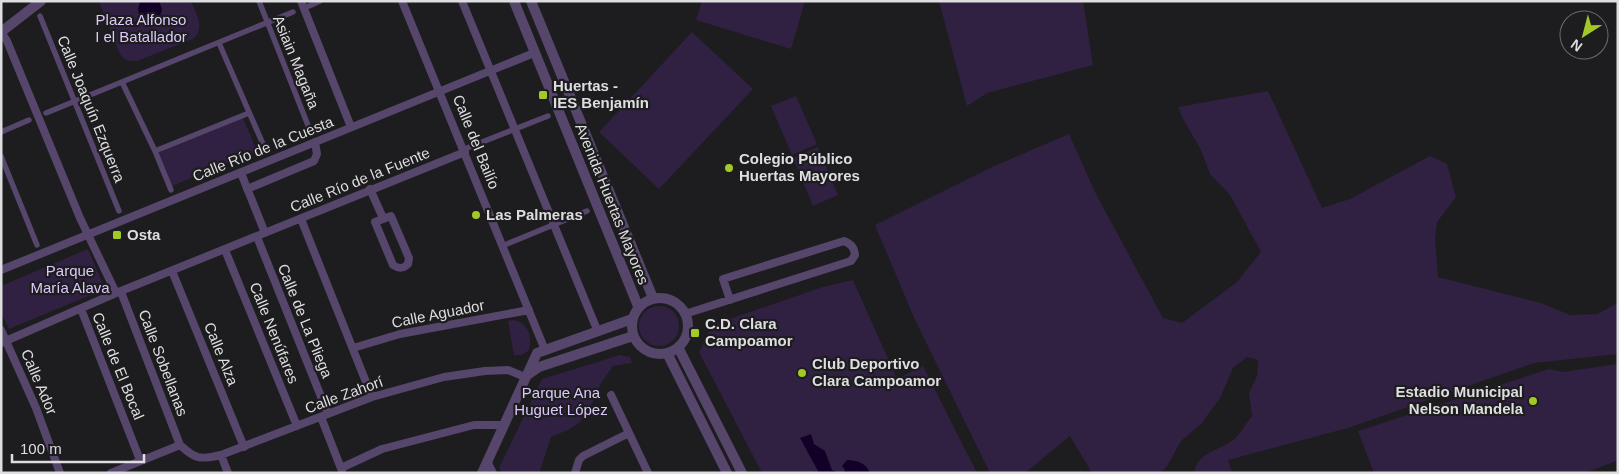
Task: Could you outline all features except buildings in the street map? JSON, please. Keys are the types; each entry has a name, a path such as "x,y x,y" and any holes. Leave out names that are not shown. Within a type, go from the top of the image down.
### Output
{"street":[{"path":"1,32 41,1"},
{"name":"Asiain Magaña","path":"259,1 311,133"},
{"path":"301,1 351,127"},
{"path":"309,6 320,1"},
{"name":"Calle del Bailío","path":"402,1 466,150 545,350"},
{"path":"462,1 598,332"},
{"name":"Avenida Huertas Mayores","path":"514,1 638,306"},
{"name":"Avenida Huertas Mayores","path":"531,1 653,298"},
{"path":"46,113 293,12"},
{"name":"Calle Joaquín Ezquerra","path":"40,16 119,211"},
{"name":"Calle Sobellanas","path":"1,32 7,40 88,235 119,293 180,445"},
{"path":"220,43 266,150"},
{"name":"Calle Río de la Cuesta","path":"1,270 534,53"},
{"path":"122,82 155,151 171,190"},
{"path":"155,151 250,113"},
{"path":"466,150 548,116"},
{"path":"1,132 29,120"},
{"path":"247,189 314,161 317,154 315,142"},
{"name":"Calle Río de la Fuente","path":"3,342 466,150"},
{"path":"1,156 37,245"},
{"path":"241,173 265,233"},
{"path":"370,189 383,218"},
{"path":"507,244 587,211"},
{"path":"392,216 409,258 408,264 402,268 393,265 375,222 383,218 392,216"},
{"path":"301,218 372,397"},
{"name":"Calle de La Pliega","path":"257,237 325,416 342,470"},
{"path":"686,314 730,300 851,261 855,255 854,249 844,241 724,279 730,300"},
{"name":"Calle Nenúfares","path":"225,250 297,426"},
{"name":"Calle Alza","path":"172,271 244,447"},
{"path":"663,297 672,300 686,314 688,332 678,348 667,353 651,353 637,344 633,336 632,320 638,306 653,298 663,297"},
{"name":"Calle de El Bocal","path":"80,309 140,460"},
{"name":"Calle Aguador","path":"353,348 400,334 529,310"},
{"path":"482,473 537,353 632,320"},
{"name":"Calle Ador","path":"1,330 3,342 36,408 60,473"},
{"path":"525,377 539,367 633,336"},
{"path":"678,348 742,473"},
{"path":"667,353 727,473"},
{"name":"Calle Zahorí","path":"180,445 190,454 206,459 244,447 372,397 444,377 485,370 508,370 525,377"},
{"path":"611,395 648,473"},
{"path":"342,470 382,449 474,425 504,424"},
{"path":"575,473 579,460 583,456 629,433"},
{"path":"112,473 180,445"},
{"path":"221,455 228,473"},
{"path":"487,461 493,473"}],"green space":[{"name":"Plaza Alfonso I el Batallador","path":"99,1 191,1 199,21 199,30 193,39 137,61 129,61 120,54"},
{"path":"702,1 805,1 791,49 696,20"},
{"path":"939,1 1083,1 1093,65 987,93 967,106"},
{"path":"692,32 753,89 659,189 599,132"},
{"path":"1268,91 1322,208 1350,199 1430,156 1447,164 1456,197 1437,222 1435,238 1438,277 1541,303 1570,315 1597,314 1618,303 1618,354 1534,363 1348,428 1228,460 1232,473 1194,473 1196,466 1204,456 1232,441 1252,416 1249,393 1257,376 1258,360 1247,357 1233,368 1220,398 1201,424 1181,441 1167,466 1160,473 1092,473 1070,436 1025,473 990,473 915,320 875,225 992,167 1069,134 1096,194 1163,318 1182,323 1237,282 1261,252 1230,195 1210,174 1201,150 1178,107"},
{"path":"796,96 817,144 792,155 771,106"},
{"path":"243,118 257,151 172,186 158,153"},
{"path":"818,147 838,195 813,206 793,158"},
{"name":"Parque María Alava","path":"88,249 105,289 9,329 1,312 1,286"},
{"name":"Club Deportivo Clara Campoamor","path":"853,280 897,379 923,366 977,473 762,473 699,352 712,325 823,287"},
{"path":"663,306 670,309 676,315 679,326 678,334 670,343 663,346 655,346 648,343 640,334 639,322 642,315 651,307"},
{"path":"513,320 526,327 530,335 529,350 522,355 514,355 508,321"},
{"name":"Parque Ana Huguet López","path":"620,355 630,357 632,363 613,366 601,383 594,400 580,422 568,430 551,437 539,473 501,473 499,468 542,379"},
{"name":"Estadio Municipal Nelson Mandela","path":"1618,364 1618,460 1586,473 1374,473 1358,431 1549,369 1563,372"}],"shaded area":[{"path":"141,1 159,1 162,9 160,17 150,22 143,19 138,12"},
{"path":"811,434 814,444 825,451 832,470 839,473 819,473 800,438"},
{"path":"847,460 861,463 870,473 843,473 845,470 842,466"}],"place":[{"name":"Huertas - IES Benjamín","path":"543,95"},
{"name":"Colegio Público Huertas Mayores","path":"729,168"},
{"name":"Las Palmeras","path":"476,215"},
{"name":"Osta","path":"117,235"},
{"name":"C.D. Clara Campoamor","path":"695,333"},
{"name":"Club Deportivo Clara Campoamor","path":"802,373"},
{"name":"Estadio Municipal Nelson Mandela","path":"1533,401"}]}
